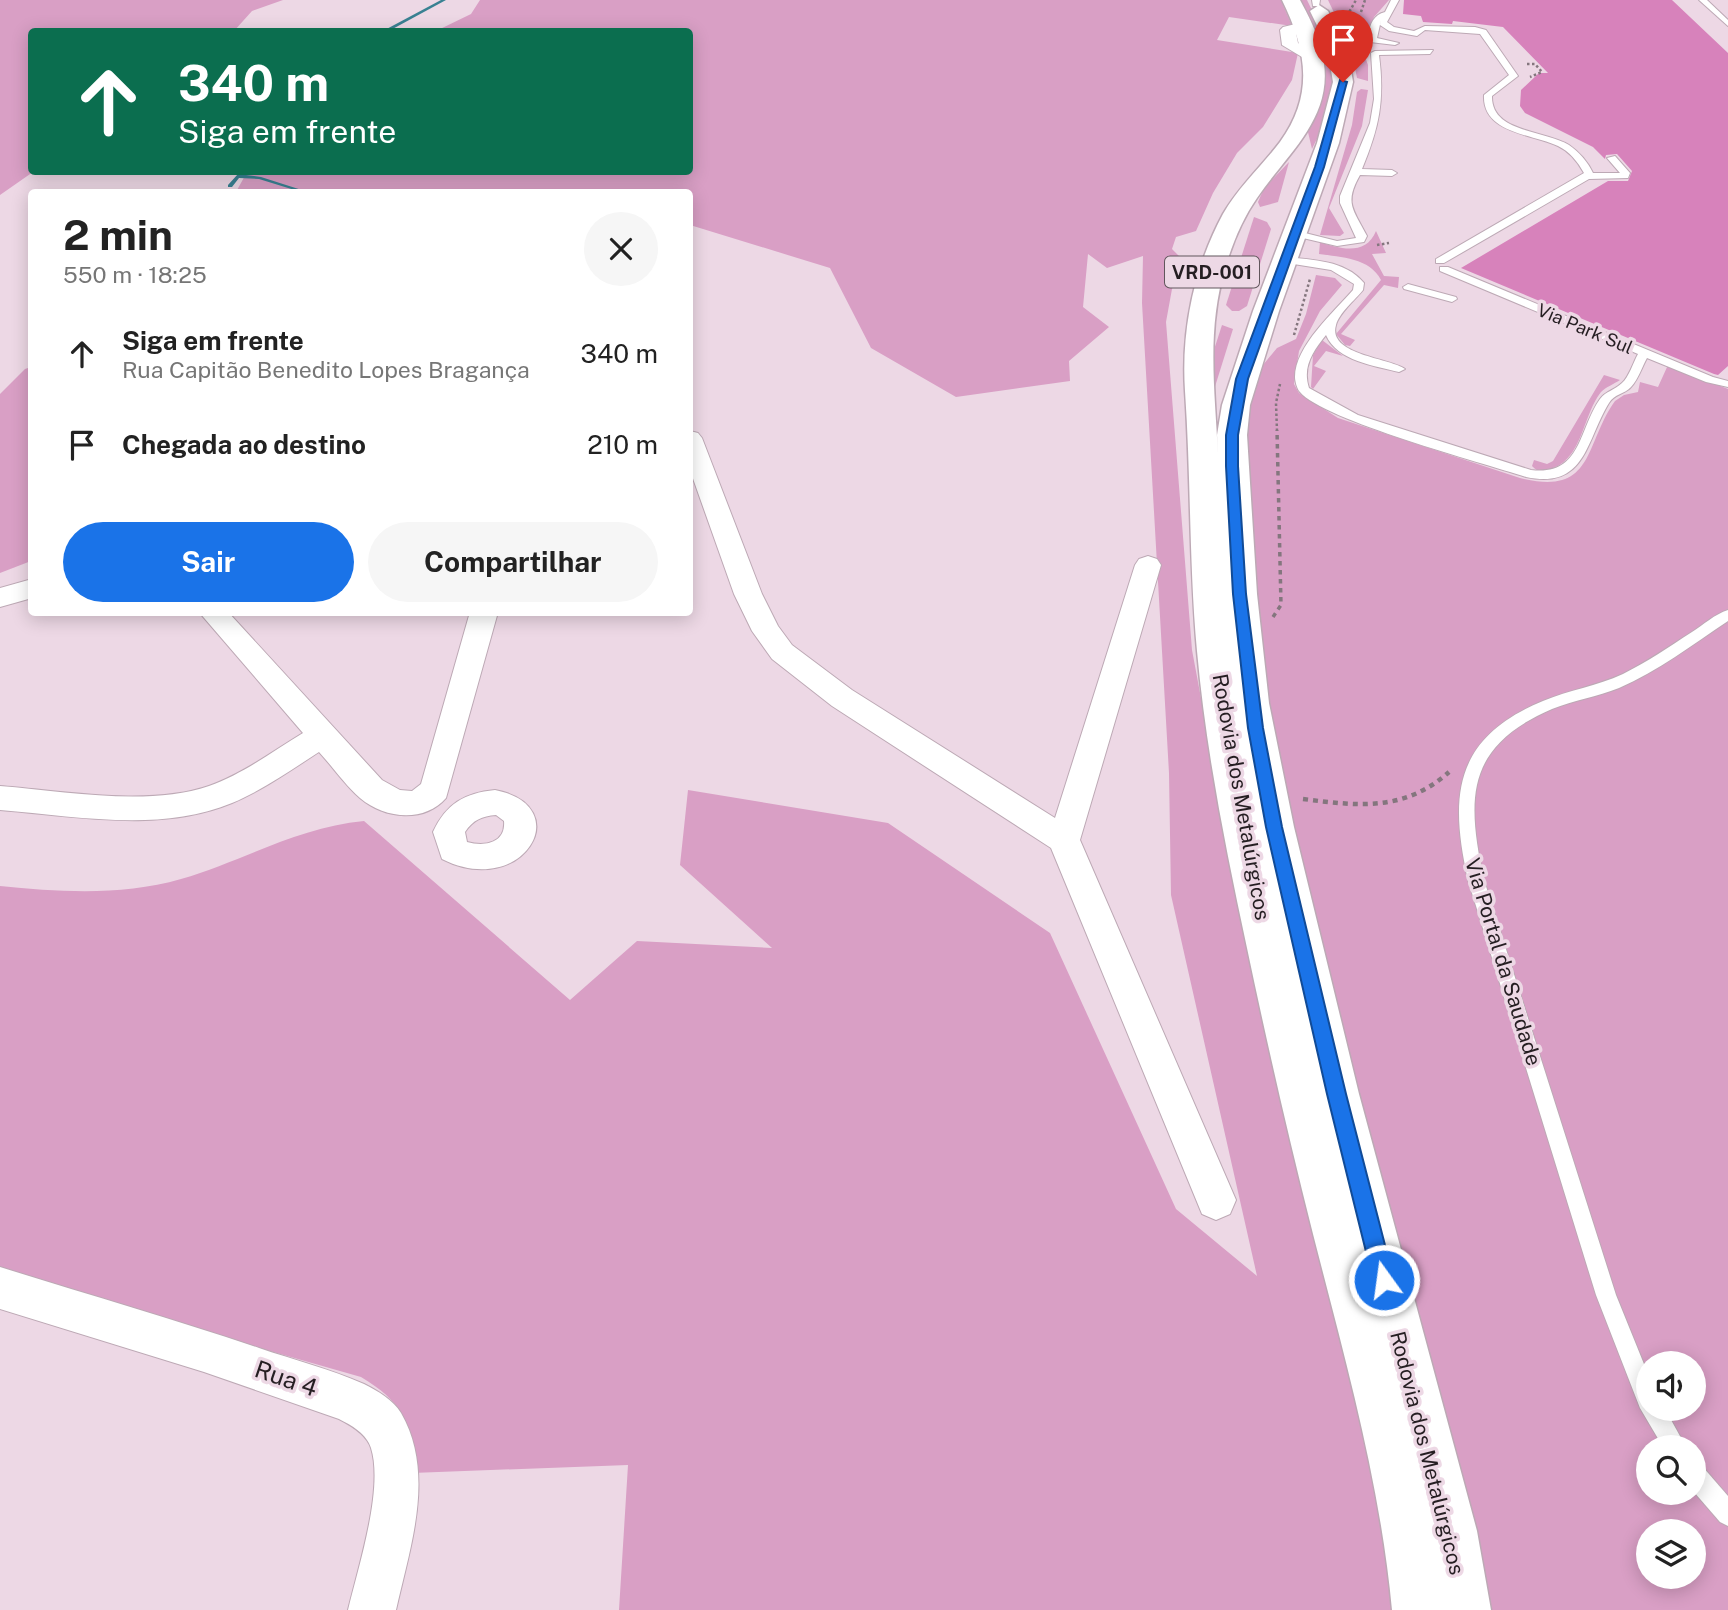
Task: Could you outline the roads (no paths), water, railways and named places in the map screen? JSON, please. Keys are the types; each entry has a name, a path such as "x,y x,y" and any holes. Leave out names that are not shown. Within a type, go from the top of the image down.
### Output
{"main road":[{"name":"Rodovia dos Metalúrgicos","path":"1309,1 1304,27 1313,57 1311,91 1296,133 1250,188 1232,218 1208,283 1199,326 1196,368 1202,417 1209,576 1223,720 1248,857 1348,1280 1407,1498 1419,1570 1421,1610"},
{"name":"VRD-001","path":"1266,311 1284,260 1277,222 1291,218 1303,206 1328,143 1343,82 1337,47 1309,1"},
{"path":"1250,188 1250,204 1277,222"},
{"path":"1208,283 1215,309 1231,321 1249,323 1266,311"},
{"name":"Rodovia dos Metalúrgicos","path":"1266,311 1242,379 1232,435 1240,594 1251,703 1274,827 1336,1094 1449,1531 1462,1610"}],"street":[{"path":"693,446 748,594 766,631 782,652 842,698 1064,840 1216,1200"},
{"path":"1064,840 1148,565"},
{"path":"0,598 28,590"},
{"path":"230,619 321,736 371,789 384,798 409,805 429,798 438,780 483,616"},
{"path":"0,798 142,807 194,803 244,783 321,736"},
{"path":"429,798 460,814"},
{"name":"Rua 4","path":"0,1288 204,1351 349,1400 371,1412 387,1431 396,1456 397,1487 372,1610"}],"lane":[{"path":"1389,15 1395,0"},
{"path":"1703,0 1728,24"},
{"path":"1388,43 1379,27 1380,16 1389,15"},
{"path":"1389,15 1394,22 1417,32 1472,29 1485,33 1514,76 1489,93 1489,109 1512,128 1566,147 1586,168 1588,176 1625,176 1612,158"},
{"path":"1277,222 1345,244 1362,238 1345,203 1371,140 1379,107 1375,53 1430,52 1417,32"},
{"path":"1352,181 1392,173"},
{"name":"Via Park Sul","path":"1588,176 1442,265 1644,353 1710,380 1728,384"},
{"path":"1284,260 1333,268 1358,282 1362,295 1329,336"},
{"path":"1313,343 1358,290 1358,282"},
{"path":"1358,282 1324,316 1305,358 1300,377 1302,387 1322,402 1361,419 1518,471 1545,477 1559,474 1573,464 1603,403 1611,394 1627,385 1644,353"},
{"path":"1408,287 1452,299"},
{"path":"1331,321 1329,336 1335,345 1399,369"},
{"name":"Via Portal da Saudade","path":"1636,1370 1606,1295 1476,880 1469,852 1465,791 1475,763 1496,737 1518,720 1549,705 1615,684 1728,615"},
{"path":"1706,1488 1728,1514"}],"waterway":[{"path":"391,28 444,0"},
{"path":"230,186 238,176 259,178 295,189"}]}
